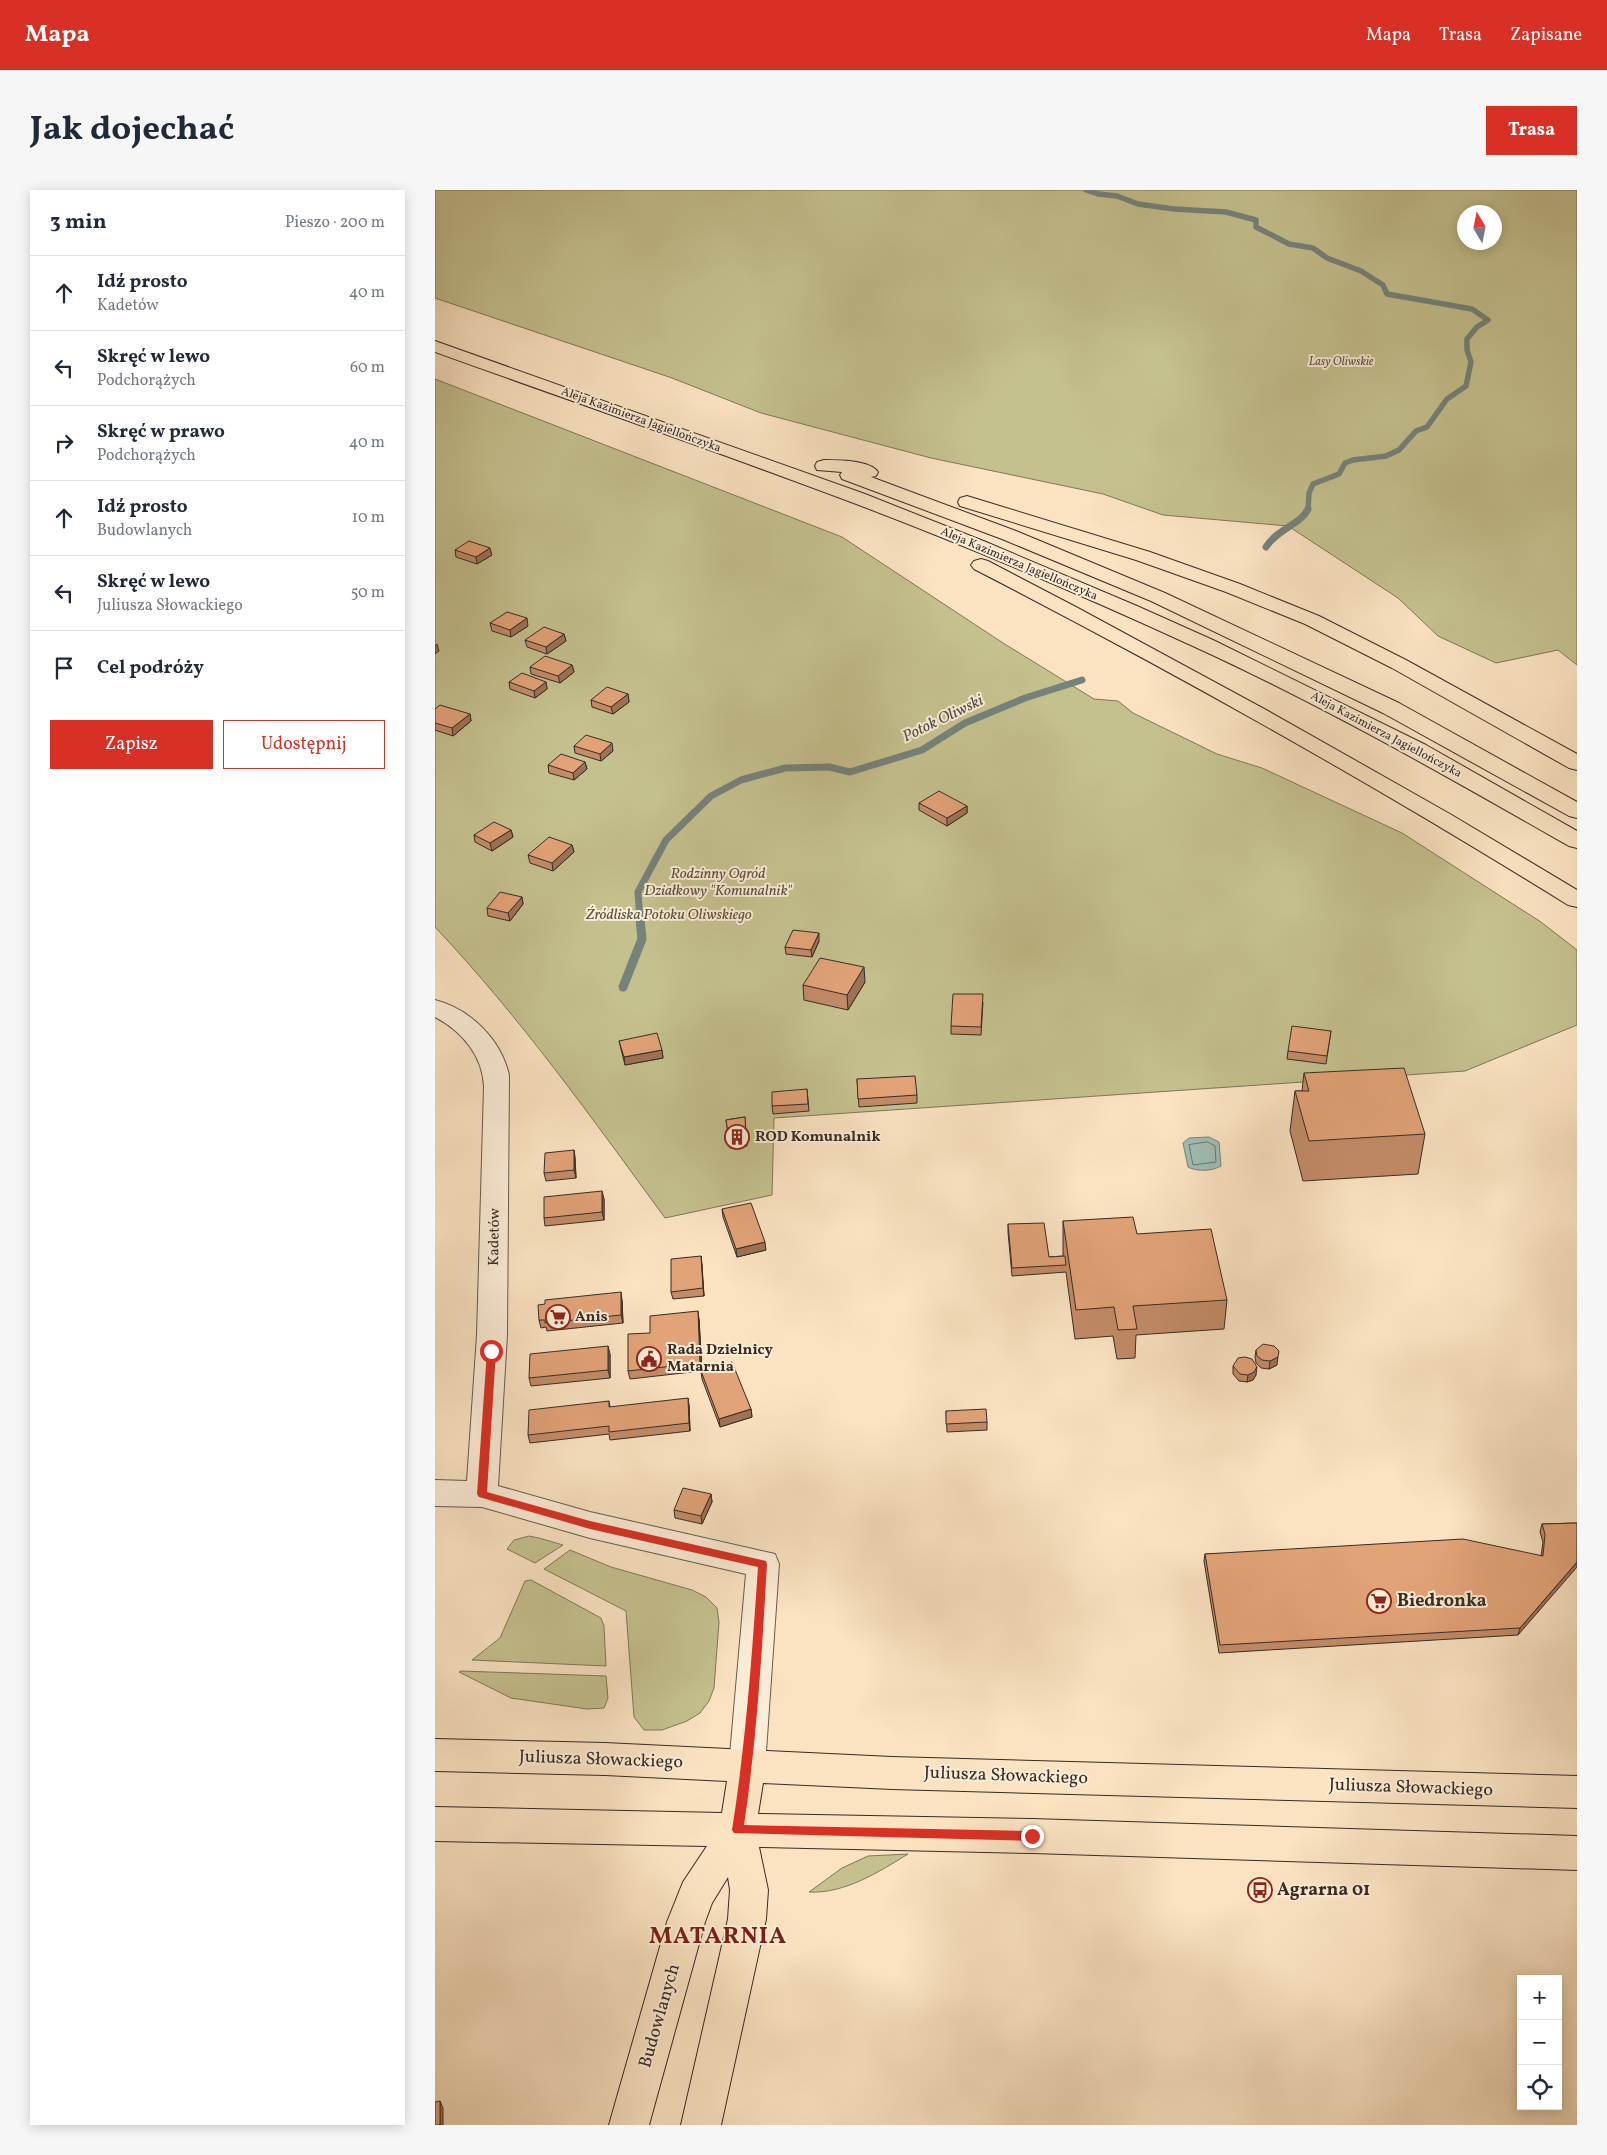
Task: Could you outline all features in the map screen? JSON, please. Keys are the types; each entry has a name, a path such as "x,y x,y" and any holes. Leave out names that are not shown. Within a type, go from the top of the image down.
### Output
{"main road":[{"name":"Aleja Kazimierza Jagiellończyka","path":"435,346 905,516 1068,583 1198,640 1418,750 1577,841"},
{"path":"675,433 686,447 871,516 967,558 1038,594 1353,766 1500,852 1577,900"},
{"name":"Aleja Kazimierza Jagiellończyka","path":"1572,758 1399,664 1312,620 1233,588 1143,556 858,468 814,462 1009,535 1158,597 1391,708 1577,811"},
{"name":"Juliusza Słowackiego","path":"435,1755 605,1759 892,1773 1577,1792"},
{"name":"Budowlanych","path":"701,2125 747,1919 749,1890 738,1830 747,1766"},
{"path":"435,1824 1032,1836 1577,1853"},
{"name":"Budowlanych","path":"629,2125 686,1922 696,1894 738,1830"}],"street":[{"name":"Kadetów","path":"435,1008 456,1019 477,1038 495,1068 497,1090 492,1335 482,1494"},
{"path":"435,1493 482,1494 590,1525 763,1564 747,1766"}],"green space":[{"name":"Lasy Oliwskie","path":"435,190 1577,190 1577,665 1558,650 1496,663 1438,636 1398,598 1288,526 1163,515 1103,494 931,458 761,413 672,378 435,298"},
{"name":"Rodzinny Ogród Działkowy \"Komunalnik\"","path":"435,379 842,537 1003,643 1094,699 1118,701 1133,713 1217,754 1262,768 1402,833 1541,922 1577,950 1577,1025 1465,1071 774,1118 772,1195 665,1218 526,1032 497,996 435,927"},
{"path":"529,1536 563,1545 535,1563 507,1549 514,1540"},
{"path":"570,1550 611,1567 692,1590 706,1597 717,1608 719,1622 714,1688 709,1701 700,1713 687,1721 662,1730 644,1730 634,1717 626,1611 544,1569"},
{"path":"531,1580 601,1618 604,1626 606,1666 472,1660 500,1638 525,1581"},
{"path":"459,1672 606,1676 608,1698 604,1708 587,1709 511,1698"},
{"path":"908,1854 848,1886 822,1892 809,1892 842,1868 868,1856"}],"water":[{"path":"1209,1137 1219,1142 1221,1166 1205,1170 1196,1170 1188,1167 1183,1143 1189,1138"}],"building":[{"path":"469,541 490,548 476,557 455,550"},
{"path":"507,612 527,618 510,630 490,623"},
{"path":"544,627 564,634 546,647 525,640"},
{"path":"545,656 572,665 558,676 530,667"},
{"path":"522,673 546,682 534,691 509,682"},
{"path":"607,687 628,694 611,707 591,700"},
{"path":"440,705 470,714 452,728 435,723 435,709"},
{"path":"586,735 612,743 600,754 574,746"},
{"path":"561,754 585,762 573,773 548,765"},
{"path":"939,791 967,806 947,818 919,803"},
{"path":"494,822 511,830 490,843 474,835"},
{"path":"549,837 572,845 552,863 528,855"},
{"path":"500,892 522,897 508,913 487,908"},
{"path":"793,930 819,933 811,950 785,947"},
{"path":"820,958 864,967 847,995 803,985"},
{"path":"953,994 983,994 981,1027 951,1026"},
{"path":"1292,1026 1331,1031 1327,1056 1288,1051"},
{"path":"657,1033 662,1050 624,1057 619,1041"},
{"path":"1404,1068 1425,1134 1309,1141 1295,1091 1309,1091 1304,1073"},
{"path":"915,1076 917,1095 858,1099 857,1079"},
{"path":"807,1089 808,1104 772,1106 772,1092"},
{"name":"ROD Komunalnik","path":"745,1117 746,1138 729,1140 726,1120"},
{"path":"574,1150 574,1170 544,1173 545,1153"},
{"path":"602,1191 602,1212 544,1218 544,1197"},
{"path":"751,1203 765,1242 736,1249 722,1209"},
{"path":"1133,1217 1137,1234 1211,1229 1227,1300 1133,1306 1137,1329 1118,1330 1114,1307 1076,1310 1063,1221"},
{"path":"1044,1223 1049,1257 1065,1256 1066,1265 1012,1268 1008,1224"},
{"path":"701,1256 703,1288 671,1292 671,1259"},
{"path":"621,1292 621,1315 545,1323 545,1320 539,1320 538,1305 545,1304 545,1300"},
{"path":"698,1311 700,1363 628,1371 628,1334 650,1333 650,1316"},
{"path":"1263,1344 1274,1346 1279,1351 1278,1357 1270,1361 1262,1360 1257,1356 1256,1350"},
{"path":"608,1346 608,1370 529,1378 530,1354"},
{"path":"1238,1358 1252,1359 1257,1367 1254,1372 1248,1375 1240,1374 1233,1366"},
{"path":"732,1362 751,1409 719,1419 701,1371"},
{"path":"688,1398 689,1423 609,1432 609,1426 528,1435 529,1410 609,1401 609,1407"},
{"path":"986,1409 987,1422 946,1424 946,1411"},
{"path":"683,1488 711,1494 701,1516 674,1510"},
{"name":"Biedronka","path":"1577,1523 1577,1562 1520,1628 1220,1645 1205,1554 1463,1539 1543,1556 1545,1534 1542,1524"},
{"path":"440,2101 440,2125 435,2125 435,2102"}],"waterway":[{"name":"Potok Oliwski","path":"1086,190 1098,194 1117,196 1138,204 1174,209 1226,212 1256,220 1256,227 1289,244 1313,248 1327,258 1361,271 1383,285 1387,294 1472,309 1488,320 1477,327 1467,339 1467,350 1471,362 1466,386 1447,399 1427,427 1416,431 1399,450 1386,456 1353,460 1345,463 1339,474 1313,484 1309,493 1308,510"},
{"name":"Potok Oliwski","path":"1266,547 1276,536 1300,519 1308,509"},
{"name":"Potok Oliwski","path":"640,921 638,892 666,840 711,796 741,780 785,768 829,767 850,772 922,750 965,723 1025,698 1082,680"},
{"name":"Potok Oliwski","path":"623,987 642,939 640,919"}],"place":[{"name":"ROD Komunalnik","path":"737,1137"},
{"name":"Anis","path":"558,1317"},
{"name":"Rada Dzielnicy Matarnia","path":"649,1359"},
{"name":"Biedronka","path":"1379,1601"},
{"name":"Agrarna 01","path":"1260,1890"}],"district":[{"name":"MATARNIA","path":"718,1937"}],"route":[{"path":"491,1351 486,1455 482,1494 590,1525 763,1564 755,1688 738,1830 1032,1836"}],"park label":[{"name":"Źródliska Potoku Oliwskiego","path":"669,915"}]}
